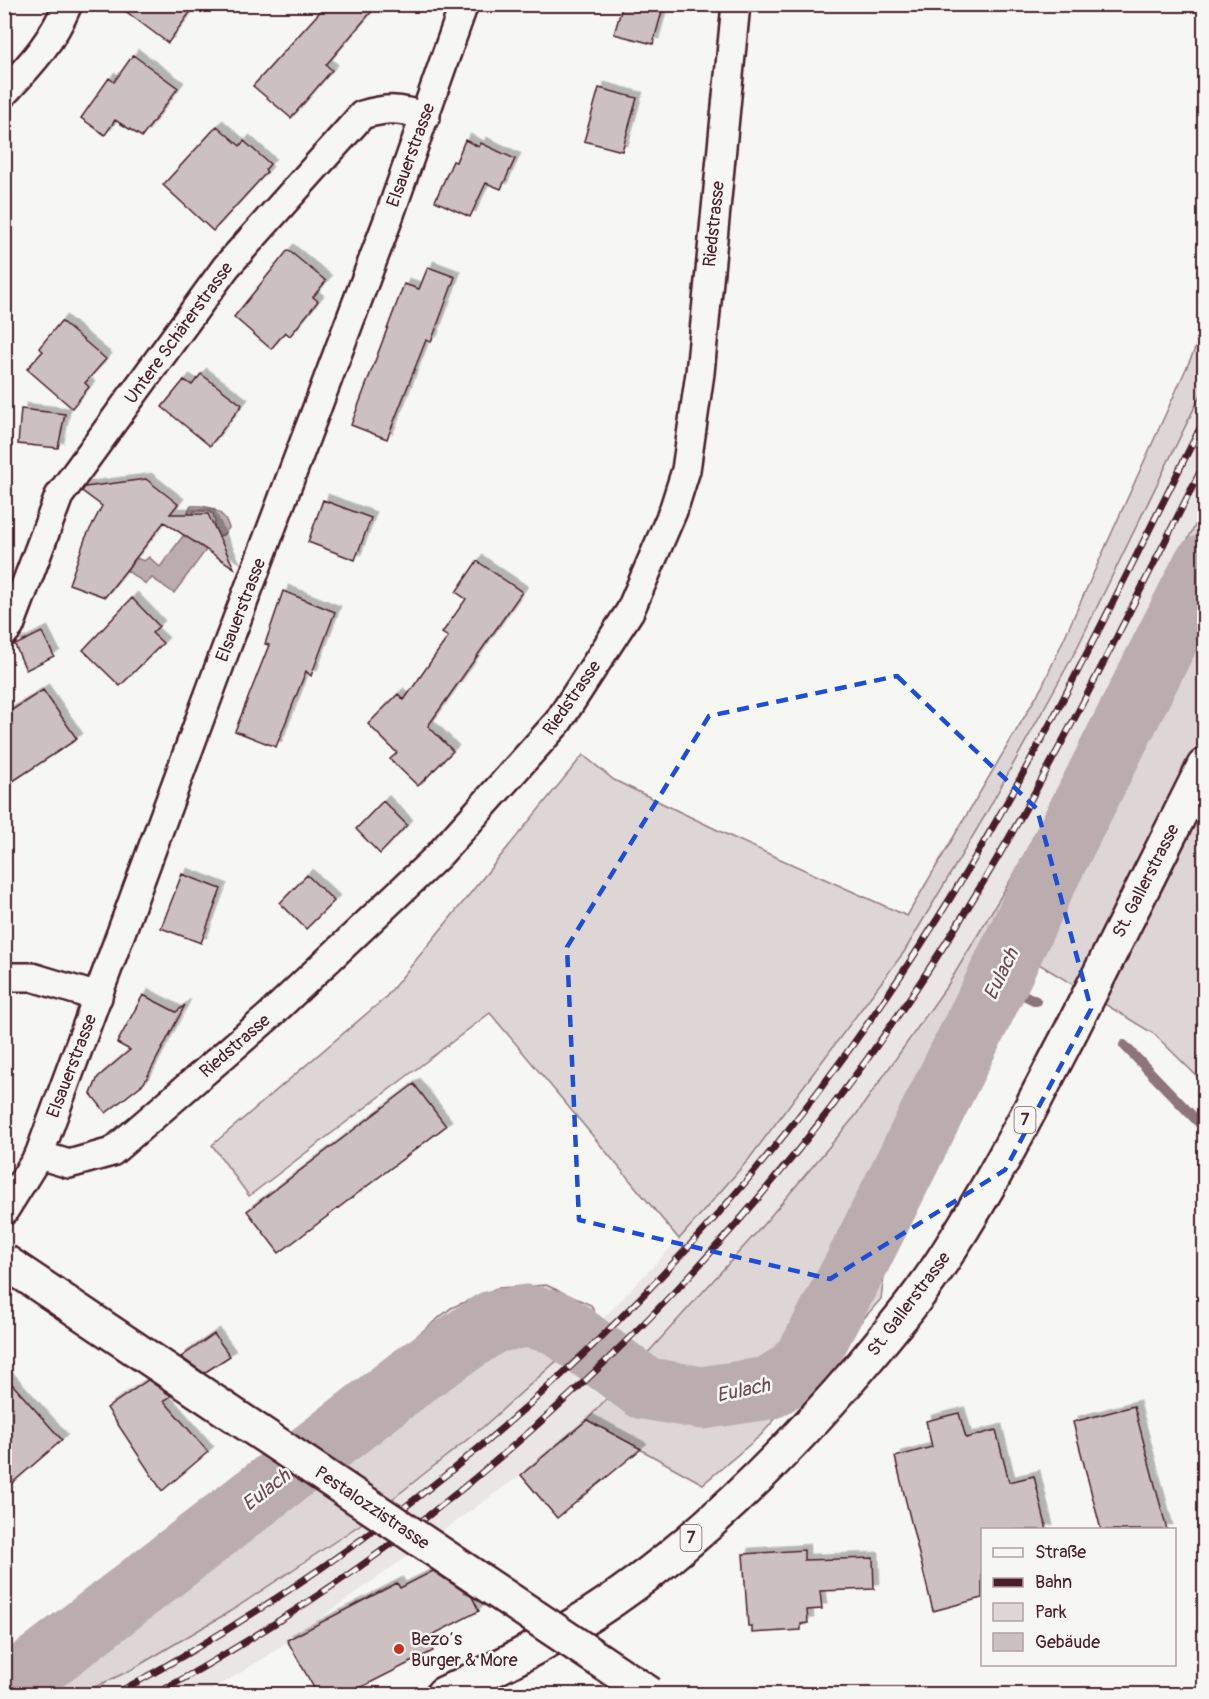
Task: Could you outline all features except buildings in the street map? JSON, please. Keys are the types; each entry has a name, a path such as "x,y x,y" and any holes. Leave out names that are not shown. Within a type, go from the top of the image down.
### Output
{"main road":[{"name":"St. Gallerstrasse","path":"443,1695 511,1661 576,1624 666,1559 760,1478 831,1401 895,1326 947,1255 990,1184 1039,1093 1204,766"},
{"name":"Pestalozzistrasse","path":"4,1261 650,1695"}],"street":[{"path":"4,93 45,48 68,4"},
{"name":"Elsauerstrasse","path":"4,1210 39,1155 426,116 464,4"},
{"name":"Riedstrasse","path":"39,1155 69,1164 111,1152 268,1017 438,856 558,722 630,611 673,511 686,470 700,373 736,4"},
{"name":"Untere Schärerstrasse","path":"4,633 10,626 59,496 226,267 362,115 383,109 405,110 426,116"},
{"path":"4,976 32,977 98,997"}],"highlighted area":[{"path":"897,676 1037,809 1091,1009 1005,1170 830,1279 579,1220 567,947 709,716"}],"shaded area":[{"path":"1204,388 1204,508 1031,846 949,983 856,1115 757,1232 587,1420 521,1475 266,1657 205,1694 80,1694 131,1670 234,1609 362,1524 483,1427 599,1323 679,1239 749,1159 904,952 983,819 1075,652"},
{"path":"191,506 214,510 224,517 229,528 223,535 195,542 206,550 174,593 152,578 146,584 126,570 136,558 144,561 149,557 160,567 183,536 187,538 190,533 187,519","holes":["194,511 207,511 213,514 215,522 212,531 193,517"]}],"green space":[{"path":"1204,329 1204,388 1075,652 983,819 904,952 749,1159 679,1239 490,1013 249,1196 212,1145 385,998 583,755 614,780 736,839 907,916 1042,687"},
{"path":"1204,508 1204,1083 1154,1034 1026,956 887,1254 881,1299 761,1435 703,1484 587,1420 757,1232 856,1115 949,983 1031,846"},
{"path":"546,1285 591,1305 599,1323 483,1427 361,1524 234,1609 131,1670 80,1694 5,1694 5,1676 155,1560 150,1553 312,1429 314,1420 451,1308 497,1288"}],"waterway":[{"name":"Eulach","path":"4,1692 417,1373 492,1322 527,1316 557,1323 644,1388 702,1398 769,1388 793,1373 809,1354 855,1267 1043,885 1204,566"},
{"path":"997,982 1036,1001"},
{"path":"1124,1045 1204,1128"}],"railway":[{"path":"115,1694 234,1625 347,1550 455,1467 558,1378 654,1283 745,1182 830,1075 909,963 951,898 1065,696 1204,420"},
{"path":"156,1694 224,1655 323,1592 388,1547 492,1464 631,1336 759,1198 874,1050 966,911 1073,722 1204,464"}],"place":[{"name":"Bezo‘s Burger & More","path":"399,1649"}]}
